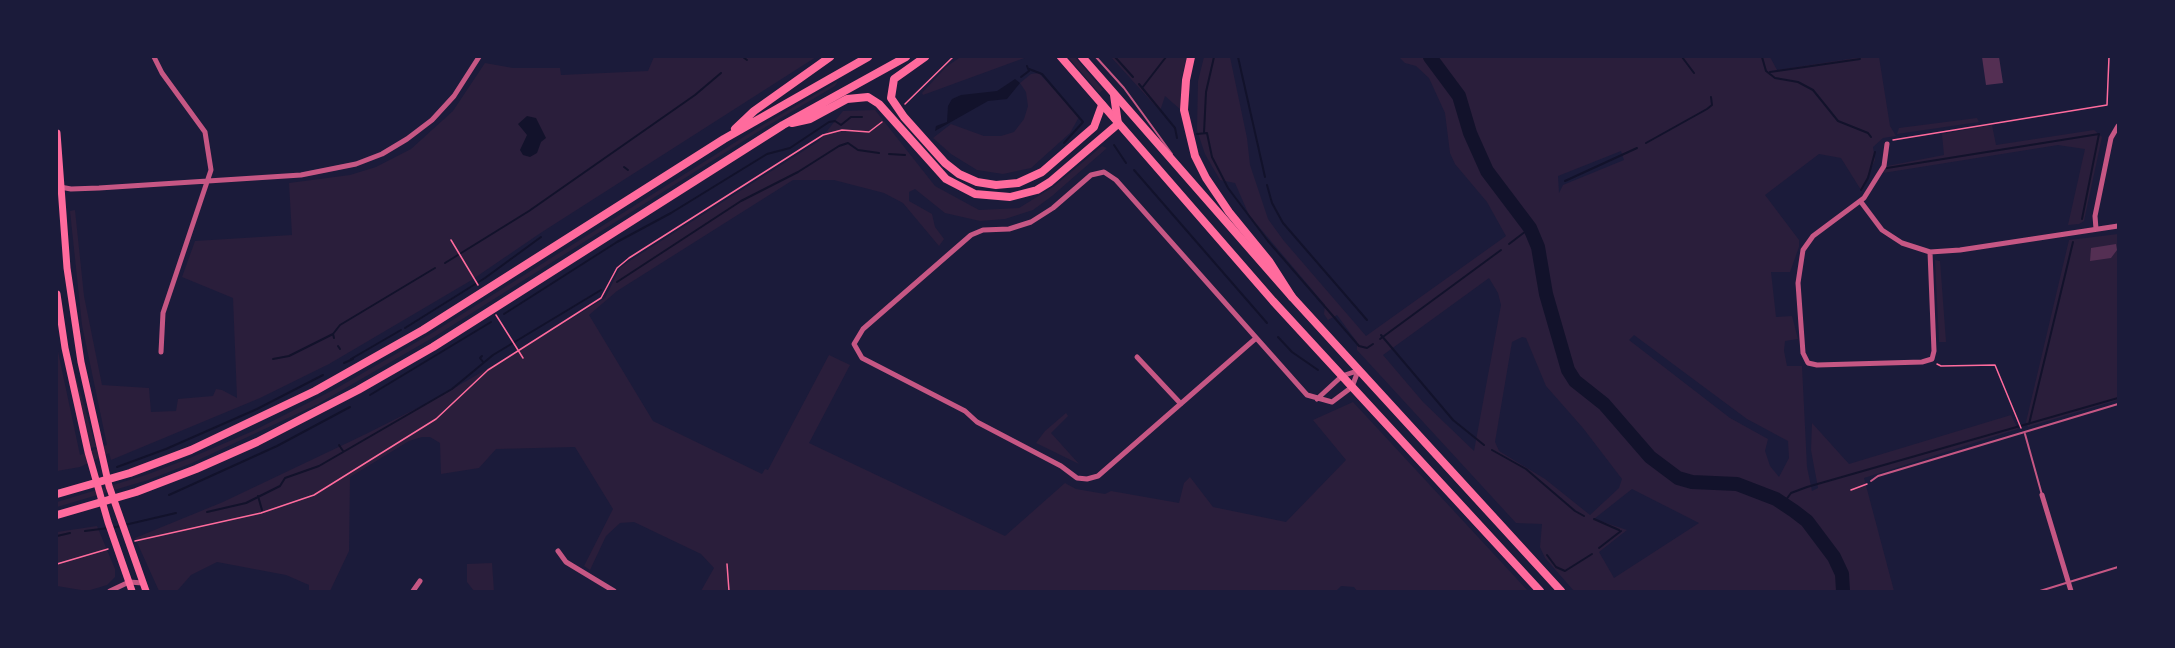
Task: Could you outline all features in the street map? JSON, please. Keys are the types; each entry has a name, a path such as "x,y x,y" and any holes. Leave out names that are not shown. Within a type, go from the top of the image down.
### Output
{"highway":[{"path":"724,139 754,111 830,57"},
{"path":"57,494 130,473 191,450 315,391 423,330 724,139 868,57"},
{"path":"57,515 136,492 196,469 339,400 433,346 783,125 866,77 906,57"},
{"path":"925,57 894,79 891,98 904,117 945,163 959,174 977,182 996,185 1018,183 1042,172 1094,127 1102,105"},
{"path":"1191,57 1186,80 1184,110 1195,156 1206,178 1229,212 1269,261 1292,297"},
{"path":"783,125 810,119 847,99 868,97 879,104 946,179 966,191 997,198 1022,195 1050,182 1118,124 1114,95"}],"main road":[{"path":"1061,57 1342,376 1540,591"},
{"path":"1082,57 1358,371 1561,591"},
{"path":"57,133 70,292 81,362 99,448 131,553 147,591"},
{"path":"57,294 65,348 88,452 120,557 134,591"}],"street":[{"path":"154,57 162,73 205,132 211,170 163,313 161,352"},
{"path":"60,187 71,189 329,170 382,154 432,120 454,96 479,57"},
{"path":"2096,229 2095,216 2109,149 2118,126"},
{"path":"1887,142 1884,166 1861,202 1813,236 1803,250 1798,283 1804,357 1808,363 1817,365 1922,362 1932,359 1934,351 1929,252"},
{"path":"1255,339 1098,476 1082,479 977,422 965,411 862,358 854,344 862,329 971,235 983,230 1009,229 1031,222 1053,208 1091,175 1104,172 1116,180 1301,390 1317,399 1332,402 1352,387 1358,371"},
{"path":"1861,202 1882,230 1902,243 1929,252 1960,250 2118,226"},
{"path":"57,294 70,292"},
{"path":"1137,357 1181,404"},
{"path":"1317,399 1342,376 1358,371"},
{"path":"2042,495 2071,591"},
{"path":"558,552 566,562 614,591"},
{"path":"413,591 420,581"},
{"path":"110,591 129,582 143,583"},
{"path":"134,591 143,583"}],"lane":[{"path":"1096,57 1124,88 1192,184"},
{"path":"1871,481 1878,476 2118,404"},
{"path":"2024,433 2042,495"},
{"path":"2040,591 2118,567"}],"path":[{"path":"904,105 952,57"},
{"path":"1887,142 2107,105 2109,57"},
{"path":"134,541 261,513 314,495 436,419 488,370 601,298 617,268 639,252 823,135 842,130 869,132 885,119"},
{"path":"1932,359 1941,366 1995,365 2022,429"},
{"path":"1851,490 1871,481"},
{"path":"57,564 113,548"},
{"path":"727,564 729,591"}],"shaded area":[{"path":"654,57 816,57 542,232 470,281 329,364 260,398 111,460 109,453 80,467 57,471 57,347 80,455 107,445 82,325 70,211 75,210 84,296 102,385 149,388 151,412 176,411 178,399 213,396 216,389 237,398 233,298 182,277 195,241 292,235 289,183 350,175 376,167 411,149 453,111 485,63 513,68 560,68 561,75 648,71"},
{"path":"1027,57 923,95 922,93 946,67 959,58"},
{"path":"1068,57 1075,57 1103,90 1099,93"},
{"path":"1111,57 1187,57 1181,80 1181,110 1165,96 1160,111"},
{"path":"1204,57 1230,57 1247,138 1250,165 1268,219 1284,241 1366,336 1506,236 1487,202 1455,164 1450,153 1445,113 1429,78 1416,66 1405,63 1399,57 1770,57 1777,70 1862,57 1879,57 1890,126 1896,136 1883,138 1873,147 1875,160 1861,190 1841,158 1819,154 1765,195 1799,240 1799,247 1790,272 1771,272 1776,317 1792,316 1798,339 1785,341 1784,351 1787,366 1802,366 1807,467 1812,491 1818,488 1811,450 1812,423 1849,464 2011,415 2018,429 1864,478 1894,591 1574,591 1545,558 1540,547 1542,524 1516,523 1357,350 1357,342 1337,315 1328,320 1324,314 1325,305 1249,215 1235,183 1220,180 1205,154 1197,130 1198,81","holes":["1621,151 1624,160 1563,185 1559,193 1558,176","1489,278 1498,293 1501,305 1474,451 1423,402 1383,355","1634,335 1747,419 1788,441 1789,458 1779,477 1770,466 1765,451 1768,439 1730,418 1629,340","1522,337 1526,338 1546,386 1583,428 1622,479 1619,488 1590,515 1545,479 1499,451 1495,442 1512,342","1632,489 1699,523 1614,578 1599,552 1627,530 1594,519"]},
{"path":"1039,73 1079,117 1070,133 1031,168 1003,174 977,170 951,154 933,138 951,124 984,136 1001,136 1014,132 1024,119 1028,106 1026,92 1020,83 1031,74"},
{"path":"1015,79 1020,83 1007,99 988,101 935,131 936,126 947,122 948,106 952,99 961,95 997,91"},
{"path":"838,81 835,86 764,128 434,337 318,404 192,463 148,480 57,507 57,502 146,475 190,458 253,431 337,388 432,333 761,126"},
{"path":"875,110 935,186 979,210 1019,208 1053,187 1102,146 1107,148 1033,210 1005,219 980,221 945,213 915,189 909,192 909,201 932,214 935,227 944,239 939,246 903,203 884,193 834,180 793,180 617,291 589,315 653,421 762,474 765,469 768,470 829,355 850,365 809,443 1005,536 1065,483 1076,489 1105,494 1111,491 1179,503 1184,483 1190,477 1213,507 1286,522 1346,460 1313,420 1353,402 1528,591 1357,591 1354,587 1341,586 1336,591 701,591 714,568 701,554 634,522 620,523 606,536 590,570 584,566 613,509 575,447 496,449 479,468 441,474 440,443 430,437 422,437 409,441 350,477 349,551 330,591 309,591 309,585 286,575 217,562 191,575 177,591 159,591 135,538 223,502 439,397 605,298 620,268 819,141 843,111"},
{"path":"527,116 536,118 546,138 541,142 537,153 530,157 523,155 520,150 527,135 518,124"},
{"path":"1977,118 1979,122 1897,134 1899,128"},
{"path":"1992,125 1996,145 2094,130 2102,137 2084,221 2068,225 2085,149 2058,145 1883,173 1887,166 1944,155 1942,134"},
{"path":"2118,234 2118,400 2028,427 2026,422 2069,240"},
{"path":"1935,260 1940,261 1946,342 1939,342"},
{"path":"70,356 96,447 90,448"},
{"path":"1066,413 1068,416 1051,433 1079,464 1036,443 1045,431"},
{"path":"97,526 115,569 115,577 107,585 87,591 57,586 57,532"},
{"path":"492,563 494,591 474,591 467,582 467,564"}],"building":[{"path":"1982,57 1999,57 2003,83 1986,85"},
{"path":"2116,244 2117,250 2111,258 2090,261 2091,248"}],"waterway":[{"path":"743,57 747,60"},
{"path":"1115,57 1133,77"},
{"path":"1142,88 1166,57"},
{"path":"1204,133 1206,92 1214,57"},
{"path":"1238,57 1265,177"},
{"path":"1430,57 1459,96 1470,133 1487,171 1530,228 1538,247 1546,294 1568,370 1575,381 1604,404 1650,457 1678,478 1692,482 1737,484 1776,499 1807,521 1834,557 1842,574 1843,591"},
{"path":"1682,57 1694,73"},
{"path":"1762,57 1766,71 1775,78 1798,82 1813,90 1838,121 1868,133 1871,137"},
{"path":"1770,72 1860,59"},
{"path":"1021,77 1029,71 1027,66"},
{"path":"1029,69 1042,74 1083,122 1064,143"},
{"path":"445,263 529,211 695,95 721,73"},
{"path":"1139,84 1175,128 1177,138"},
{"path":"1646,143 1707,109 1712,105 1711,97"},
{"path":"504,314 617,242 671,213 767,154 790,148 829,122 835,121 841,125 851,117 862,117"},
{"path":"1197,134 1207,133 1212,157 1228,188 1268,241 1359,346 1367,348 1373,344"},
{"path":"1887,168 2099,134 2082,219"},
{"path":"617,282 741,201 798,172 839,146 848,143 858,150 879,153"},
{"path":"1114,145 1126,163"},
{"path":"1565,181 1637,148"},
{"path":"1861,190 1868,178 1875,152"},
{"path":"889,154 905,155"},
{"path":"624,167 628,170"},
{"path":"1134,170 1267,323"},
{"path":"1267,185 1272,203 1283,223 1367,320"},
{"path":"1516,209 1520,207"},
{"path":"1509,244 1530,228"},
{"path":"405,328 485,278 541,237"},
{"path":"2029,424 2073,242"},
{"path":"1380,339 1501,250"},
{"path":"334,338 333,334 340,325 435,268"},
{"path":"207,512 246,503 280,486 285,478 319,466 452,389 493,355 601,290"},
{"path":"370,395 491,322"},
{"path":"351,359 401,330"},
{"path":"273,359 289,356 333,334"},
{"path":"1381,335 1453,420 1484,445"},
{"path":"1278,337 1292,352 1318,370"},
{"path":"482,356 480,358 483,362"},
{"path":"344,363 353,359"},
{"path":"117,467 166,449 257,409 323,375"},
{"path":"1783,504 1791,493 1807,487 2118,398"},
{"path":"169,495 277,446 350,407"},
{"path":"339,445 343,451"},
{"path":"1492,450 1526,469 1584,516"},
{"path":"258,496 262,510"},
{"path":"85,531 116,527 176,513"},
{"path":"1594,519 1619,530"},
{"path":"1599,548 1621,531"},
{"path":"57,536 70,533"},
{"path":"1547,555 1556,567 1565,571 1592,554"}]}
